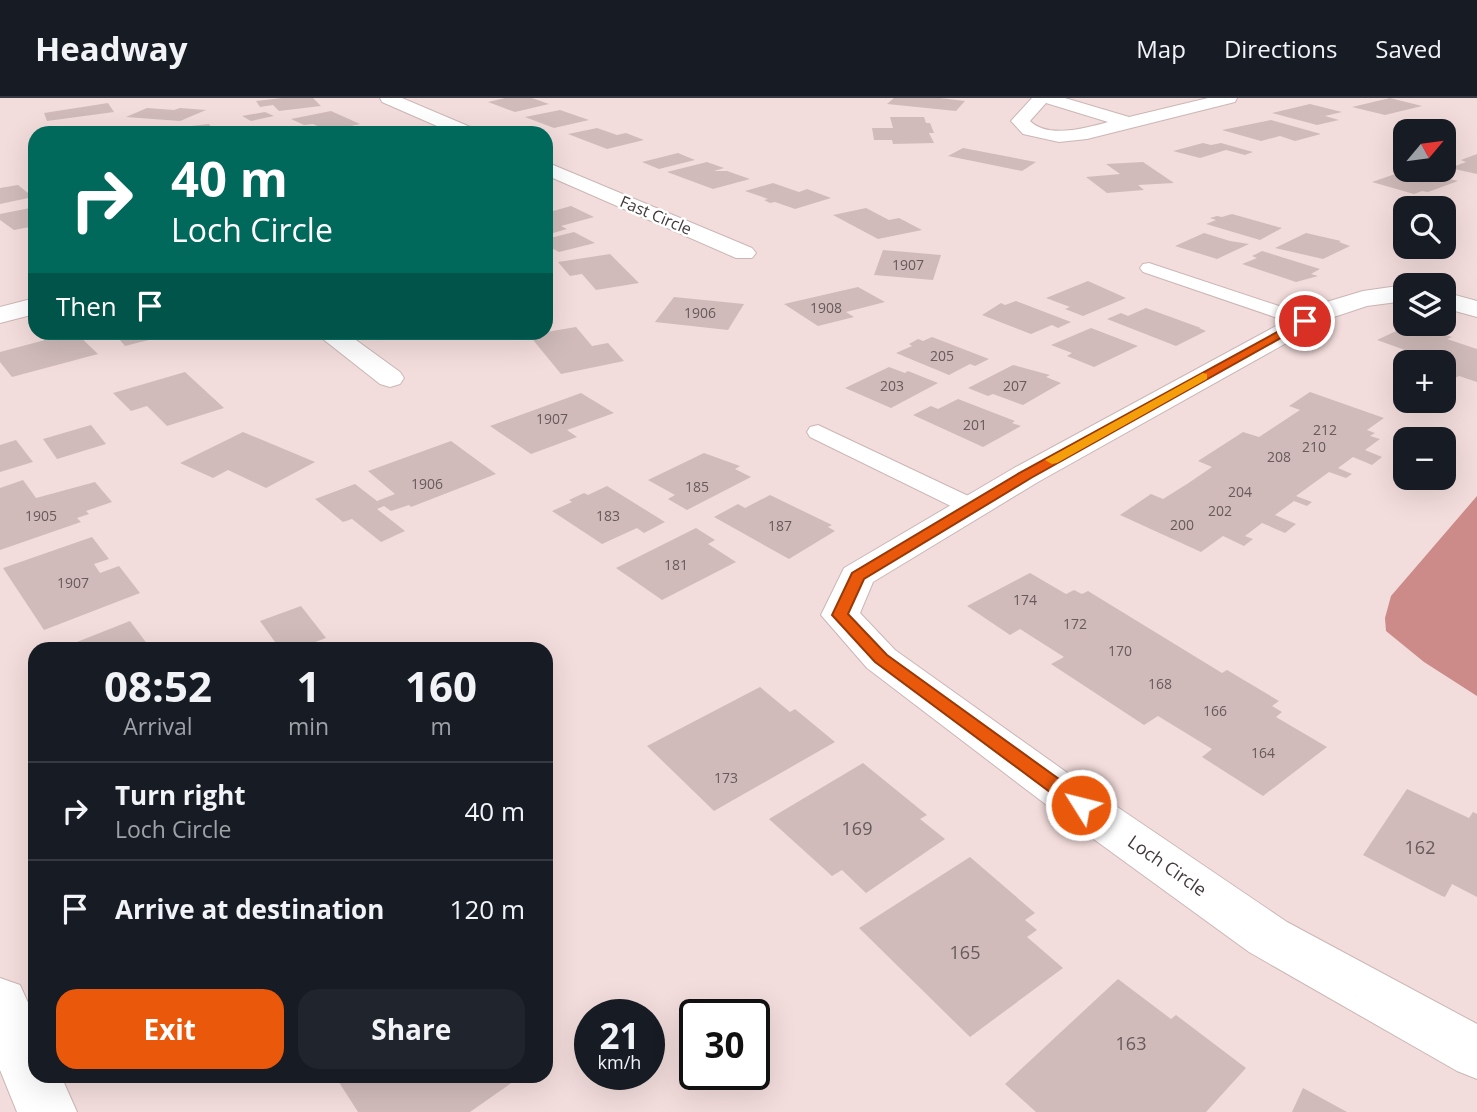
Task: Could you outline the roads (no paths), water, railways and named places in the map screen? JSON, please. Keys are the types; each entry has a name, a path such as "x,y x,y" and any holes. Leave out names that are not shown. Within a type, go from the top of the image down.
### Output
{"street":[{"path":"388,98 452,126"},
{"path":"1041,98 1020,121 1029,130 1059,136 1229,98"},
{"path":"1048,98 1128,122"},
{"name":"Fast Circle","path":"553,170 744,253"},
{"path":"553,181 568,177"},
{"name":"Loch Circle","path":"1393,295 1363,299 1305,321 972,507 857,576 840,615 881,659 1060,791 1268,937 1477,1053"},
{"path":"1456,303 1477,309"},
{"path":"0,315 28,308"},
{"path":"338,340 390,378"},
{"path":"0,1002 28,1068"},
{"path":"35,1083 47,1112"}],"lane":[{"path":"1149,268 1305,321"},
{"path":"818,432 972,507"}]}
